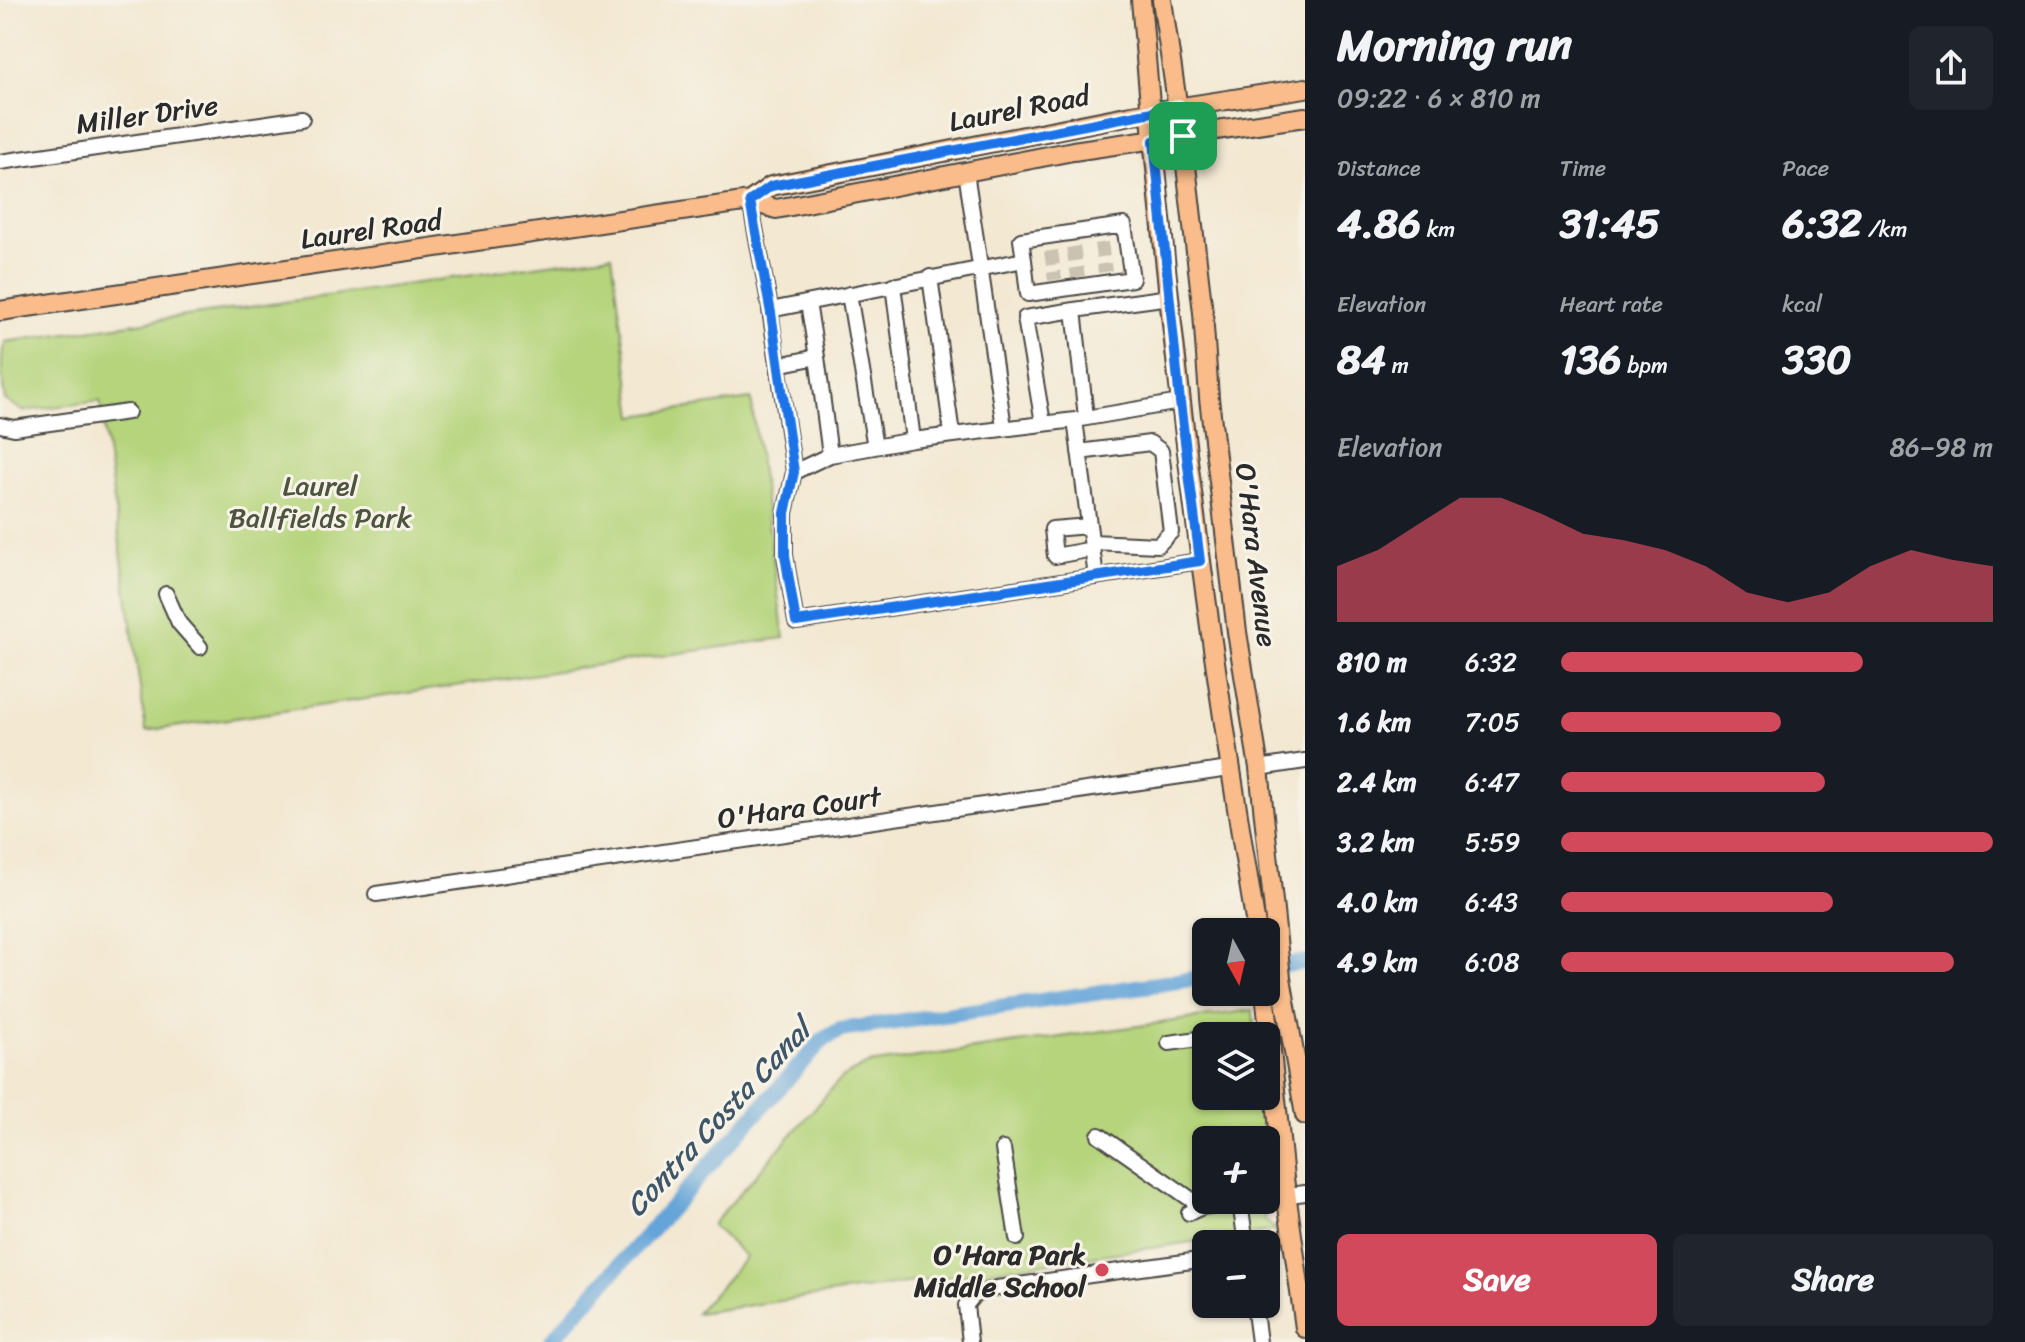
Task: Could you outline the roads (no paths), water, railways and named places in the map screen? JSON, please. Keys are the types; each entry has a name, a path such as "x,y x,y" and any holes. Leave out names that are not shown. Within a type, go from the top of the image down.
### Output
{"main road":[{"name":"O'Hara Avenue","path":"1141,0 1180,402 1229,769 1255,918"},
{"name":"O'Hara Avenue","path":"1162,0 1183,136 1203,313 1209,398 1235,616 1259,768 1278,958 1305,1115"},
{"name":"Laurel Road","path":"750,201 771,186 1178,107 1305,88"},
{"name":"Laurel Road","path":"0,311 750,201 776,209 1073,151 1305,117"},
{"path":"1280,1107 1296,1194 1305,1328"}],"street":[{"name":"Miller Drive","path":"0,162 302,118"},
{"path":"966,172 1004,427"},
{"path":"750,201 771,313 794,472 785,513 785,555 796,622 1200,561"},
{"path":"1124,225 1132,279 1106,278 1079,282 1028,294 1021,240 1050,244 1100,236 1124,225"},
{"path":"771,313 770,310 981,266 1024,260"},
{"path":"930,277 952,434"},
{"path":"1079,282 1079,452 1096,577"},
{"path":"893,285 913,440"},
{"path":"849,294 875,447"},
{"path":"1043,423 1025,318 1170,297"},
{"path":"808,303 830,455"},
{"path":"778,365 817,357"},
{"path":"794,472 830,455 952,434 1180,402"},
{"path":"0,425 14,428 128,412"},
{"path":"1079,452 1150,443 1161,451 1171,532 1167,538 1158,545 1091,539"},
{"path":"166,594 179,623 200,647"},
{"path":"1259,768 1305,761"},
{"name":"O'Hara Court","path":"376,894 1229,769"},
{"path":"1169,1043 1192,1040"},
{"path":"1099,1135 1192,1207"},
{"path":"1003,1149 1017,1238"},
{"path":"970,1342 966,1305 974,1295 997,1288 1192,1261"},
{"path":"1256,1318 1259,1342"}],"waterway":[{"name":"Contra Costa Canal","path":"1280,966 1305,962"},
{"name":"Contra Costa Canal","path":"550,1342 807,1057 823,1040 840,1030 1192,979"}],"tunnel":[{"path":"1101,243 1105,272"},
{"path":"1073,247 1078,277"},
{"path":"1051,251 1055,280"}],"place":[{"name":"O'Hara Park Middle School","path":"1102,1270"}],"park label":[{"name":"Laurel Ballfields Park","path":"320,501"}]}
